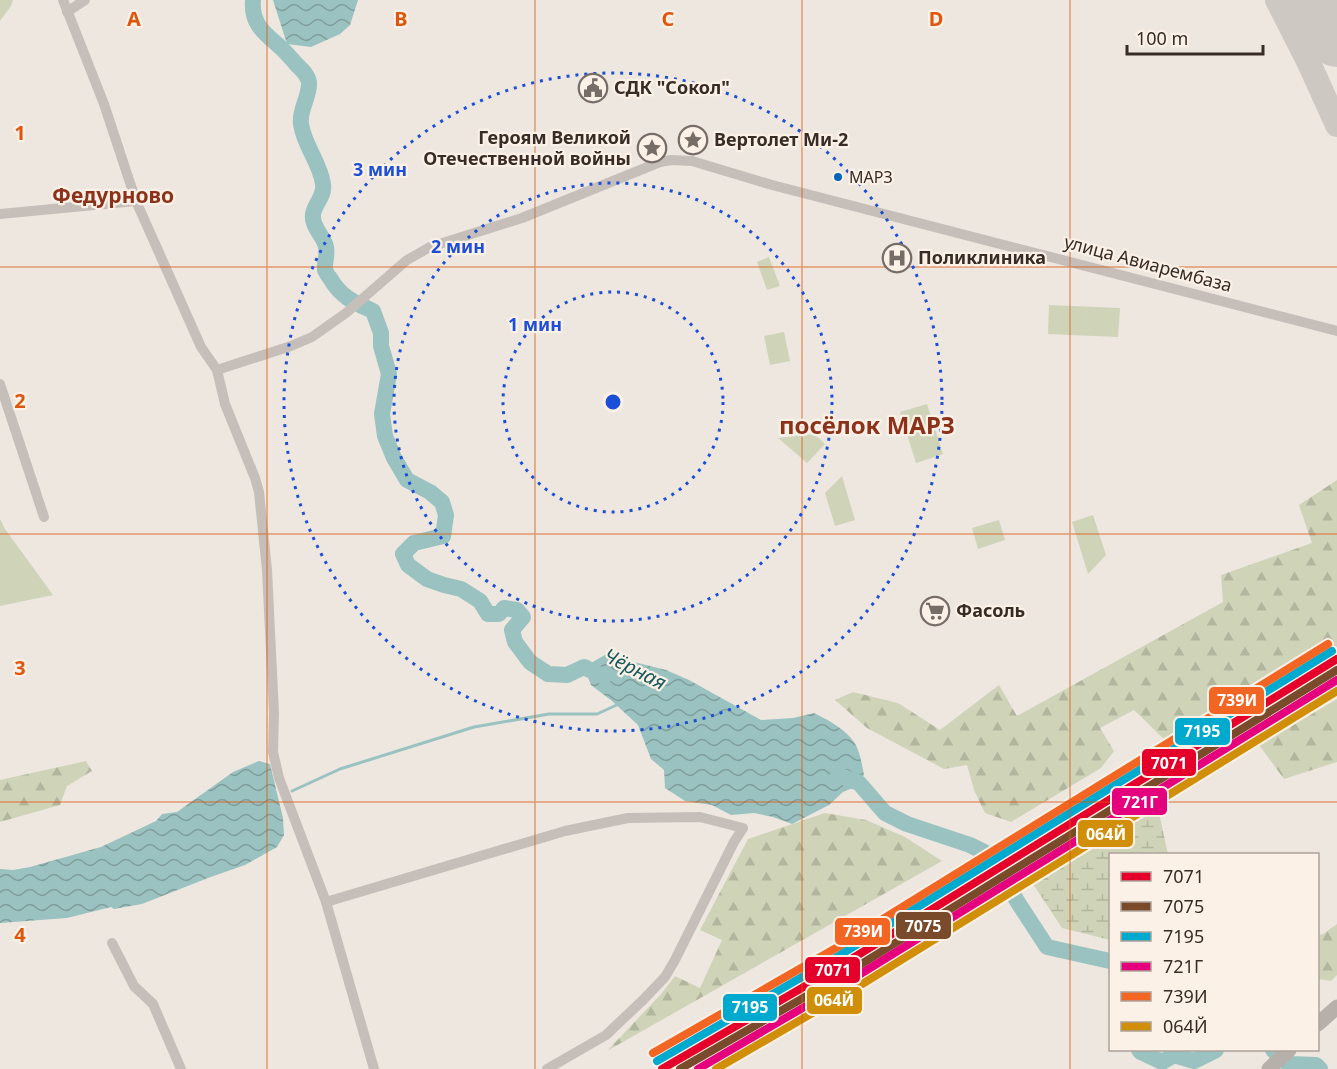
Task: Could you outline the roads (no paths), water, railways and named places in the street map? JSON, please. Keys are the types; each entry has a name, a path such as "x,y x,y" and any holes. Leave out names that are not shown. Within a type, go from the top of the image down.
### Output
{"main road":[{"path":"1319,1022 1337,1007"},
{"path":"1270,1067 1288,1051"}],"street":[{"path":"63,0 104,104 136,201 201,347 216,370 225,404 255,478 259,492 267,570 274,713 273,752 279,778 326,902 374,1069"},
{"path":"67,12 85,0"},
{"name":"улица Авиарембаза","path":"216,370 312,337 346,313 401,265 430,247 522,218 648,167 671,160 692,161 772,185 1337,331"},
{"path":"0,214 136,201"},
{"path":"0,384 44,517"},
{"path":"326,902 565,831 628,818 700,817 743,828 665,977 606,1035 547,1069"},
{"path":"112,943 134,986 153,1004 181,1069"}],"water":[{"path":"273,0 358,0 350,25 340,34 311,47 287,44"},
{"path":"610,652 689,680 761,720 793,718 814,713 850,737 859,754 864,775 855,787 843,792 829,805 792,824 754,813 731,815 712,805 685,801 665,788 664,770 651,759 638,725 591,685 584,667"},
{"path":"259,761 270,764 283,818 284,835 277,847 245,865 142,904 114,909 111,907 67,918 0,923 0,869 13,870 30,867 101,847 156,821 162,814 177,812 233,772"}],"waterway":[{"name":"Чёрная","path":"253,0 254,15 259,26 308,78 309,89 301,114 301,124 305,140 319,168 323,188 314,210 313,219 326,247 325,270 343,294 373,311 381,333 381,346 389,374 382,414 385,436 407,480 430,492 442,502 446,515 443,536 414,543 403,554 408,565 427,579 461,589 480,601 488,614 499,614 504,608 517,610 523,617 512,630 515,642 530,662 548,674 567,675 584,667 604,677"},
{"path":"292,791 340,769 474,727 549,714 597,714 621,703"},
{"name":"Чёрная","path":"838,775 859,783 885,813 907,824 970,845 990,855 1047,947 1109,961"},
{"name":"Чёрная","path":"1140,1051 1162,1062 1174,1055 1194,1061 1214,1051"},
{"name":"Чёрная","path":"1274,1051 1288,1064 1316,1065 1320,1069"}],"place":[{"name":"СДК \"Сокол\"","path":"593,88"},
{"name":"Вертолет Ми-2","path":"693,140"},
{"name":"Героям Великой Отечественной войны","path":"652,148"},
{"name":"МАРЗ","path":"838,177"},
{"name":"Поликлиника","path":"897,258"},
{"name":"Фасоль","path":"935,611"}],"district":[{"name":"Федурново","path":"113,196"},
{"name":"посёлок МАРЗ","path":"867,426"}]}
